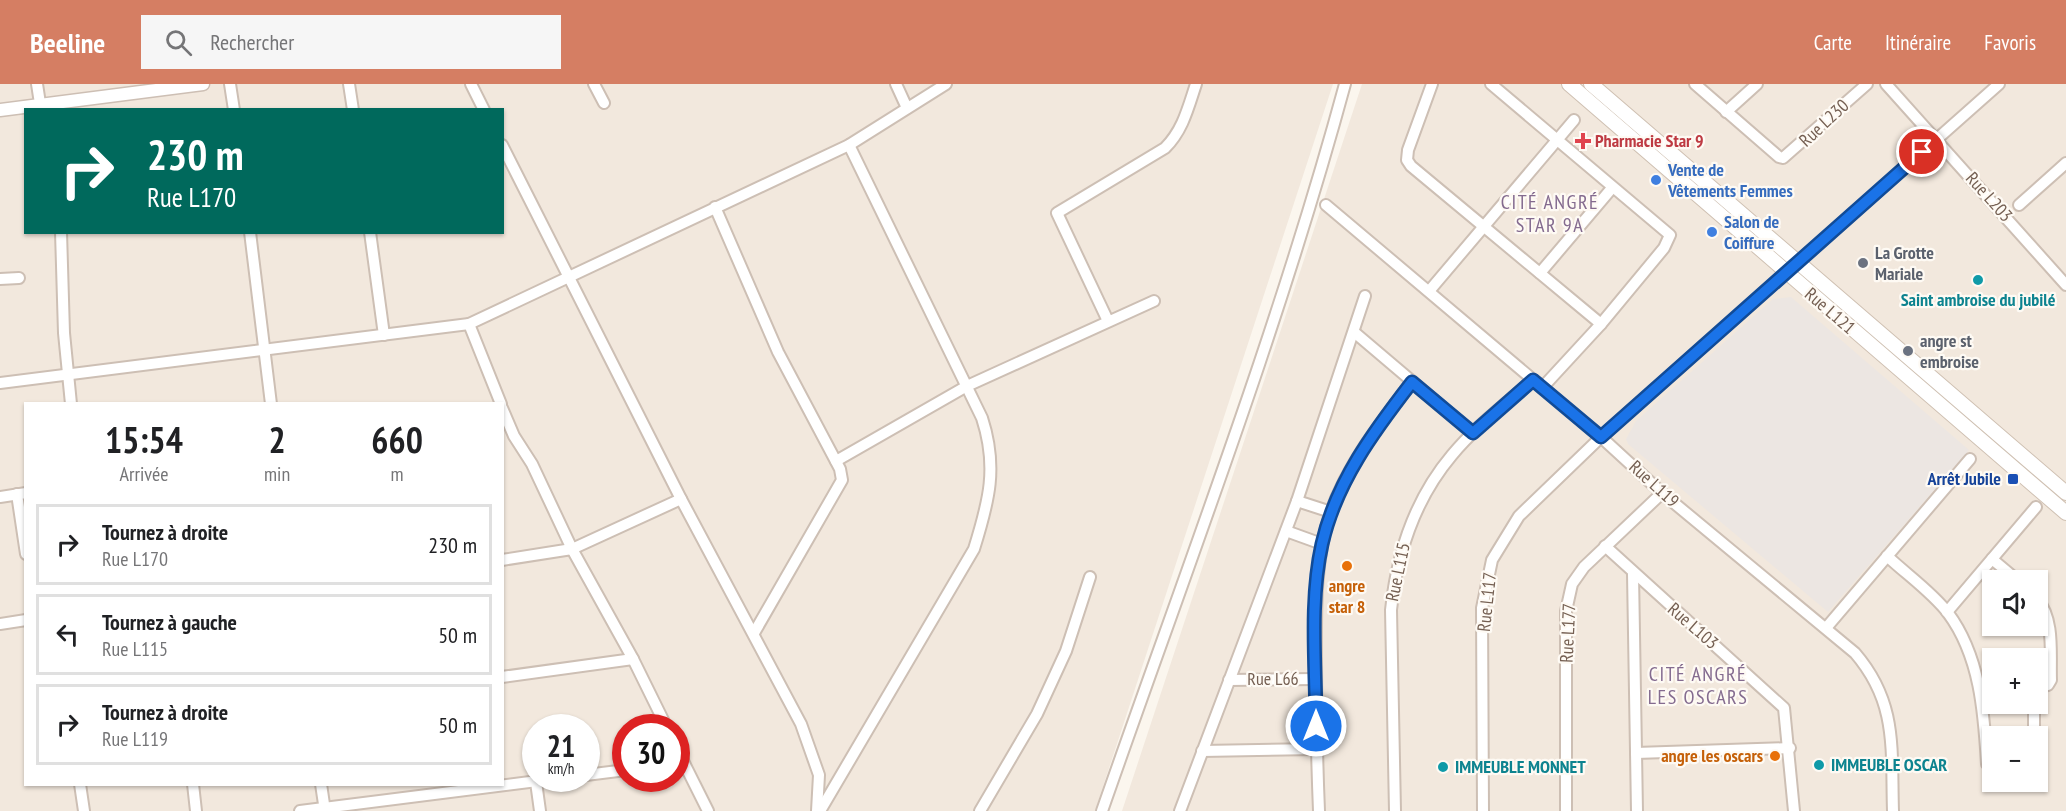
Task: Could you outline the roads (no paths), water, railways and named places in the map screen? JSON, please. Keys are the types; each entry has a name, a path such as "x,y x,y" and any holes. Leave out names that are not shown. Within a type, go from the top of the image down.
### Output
{"main road":[{"name":"Rue L121","path":"1569,84 1793,269 2066,513"},
{"path":"1591,84 1793,269 2066,493"}],"street":[{"path":"37,84 40,107 203,84"},
{"path":"230,84 234,108"},
{"path":"350,84 353,108"},
{"path":"471,84 483,108"},
{"path":"594,84 604,103"},
{"path":"896,84 907,108"},
{"path":"0,382 469,324 849,145 946,84"},
{"path":"1108,321 1057,213 1165,148 1176,137 1183,124 1196,84"},
{"path":"1102,811 1258,370 1315,194 1345,84"},
{"path":"1432,84 1408,150 1407,160 1411,166 1601,324"},
{"path":"1491,84 1670,235 1664,248 1601,324 1542,388"},
{"path":"1695,84 1726,112 1757,84"},
{"name":"Rue L230","path":"1726,112 1779,157 1788,156 1867,84"},
{"name":"Rue L203","path":"1886,84 2066,285"},
{"name":"Rue L117","path":"1483,811 1482,608 1492,560 1519,516 1601,437 1999,84"},
{"path":"0,110 24,108"},
{"path":"1430,290 1574,120"},
{"path":"818,811 974,549 987,508 992,467 990,442 967,386 849,145"},
{"path":"504,149 681,498 801,723 819,784 818,811"},
{"path":"2019,205 2066,163"},
{"path":"1540,273 1612,188"},
{"name":"Rue L119","path":"1326,205 1430,290 1601,437 1662,493 1855,653 1870,671 1882,692 1888,715 1893,811"},
{"path":"715,207 778,351 836,461 842,480 754,633"},
{"path":"61,234 67,375 71,402"},
{"path":"250,234 271,402"},
{"path":"370,234 384,335"},
{"path":"0,279 19,278"},
{"path":"1180,811 1297,501 1365,296"},
{"path":"836,461 967,386 1154,301"},
{"path":"469,324 500,402"},
{"path":"1354,332 1473,433"},
{"name":"Rue L115","path":"1395,811 1390,610 1394,578 1408,528 1421,500 1452,455 1473,433 1533,380"},
{"path":"1319,811 1316,589 1322,544 1331,512 1376,427 1412,382"},
{"path":"504,418 508,437 532,464 572,549 660,714"},
{"path":"1826,628 1970,459"},
{"name":"Rue L177","path":"1566,811 1566,611 1572,584 1584,567 1662,493"},
{"path":"0,497 21,494 24,530"},
{"path":"504,560 572,549 681,498"},
{"path":"1297,501 1331,512"},
{"path":"1947,612 2036,507"},
{"path":"1286,531 1322,544"},
{"name":"Rue L103","path":"1605,546 1633,574 1785,708 1794,811"},
{"path":"1887,556 1947,612 1973,663 1980,691 1983,726"},
{"path":"1992,559 2005,570"},
{"path":"1633,574 1637,811"},
{"path":"980,811 1037,714 1066,651 1090,577"},
{"path":"0,624 24,620"},
{"path":"2048,626 2051,680 2048,683"},
{"path":"504,677 633,660"},
{"name":"Rue L66","path":"1229,680 1316,679"},
{"path":"1636,753 1790,748"},
{"path":"1202,751 1317,749"},
{"path":"690,780 708,811"},
{"path":"300,811 522,784"},
{"path":"80,786 84,811"},
{"path":"193,786 196,811"},
{"path":"321,786 325,809"},
{"path":"537,792 540,811"}],"place":[{"name":"Pharmacie Star 9","path":"1583,141"},
{"name":"Vente de Vêtements Femmes","path":"1656,180"},
{"name":"Salon de Coiffure","path":"1712,232"},
{"name":"La Grotte Mariale","path":"1863,263"},
{"name":"Saint ambroise du jubilé","path":"1978,280"},
{"name":"angre st embroise","path":"1908,351"},
{"name":"Arrêt Jubile","path":"2013,479"},
{"name":"angre star 8","path":"1347,566"},
{"name":"angre les oscars","path":"1775,756"},
{"name":"IMMEUBLE OSCAR","path":"1819,765"},
{"name":"IMMEUBLE MONNET","path":"1443,767"}],"district":[{"name":"CITÉ ANGRÉ STAR 9A","path":"1550,214"},
{"name":"CITÉ ANGRÉ LES OSCARS","path":"1698,686"}]}
